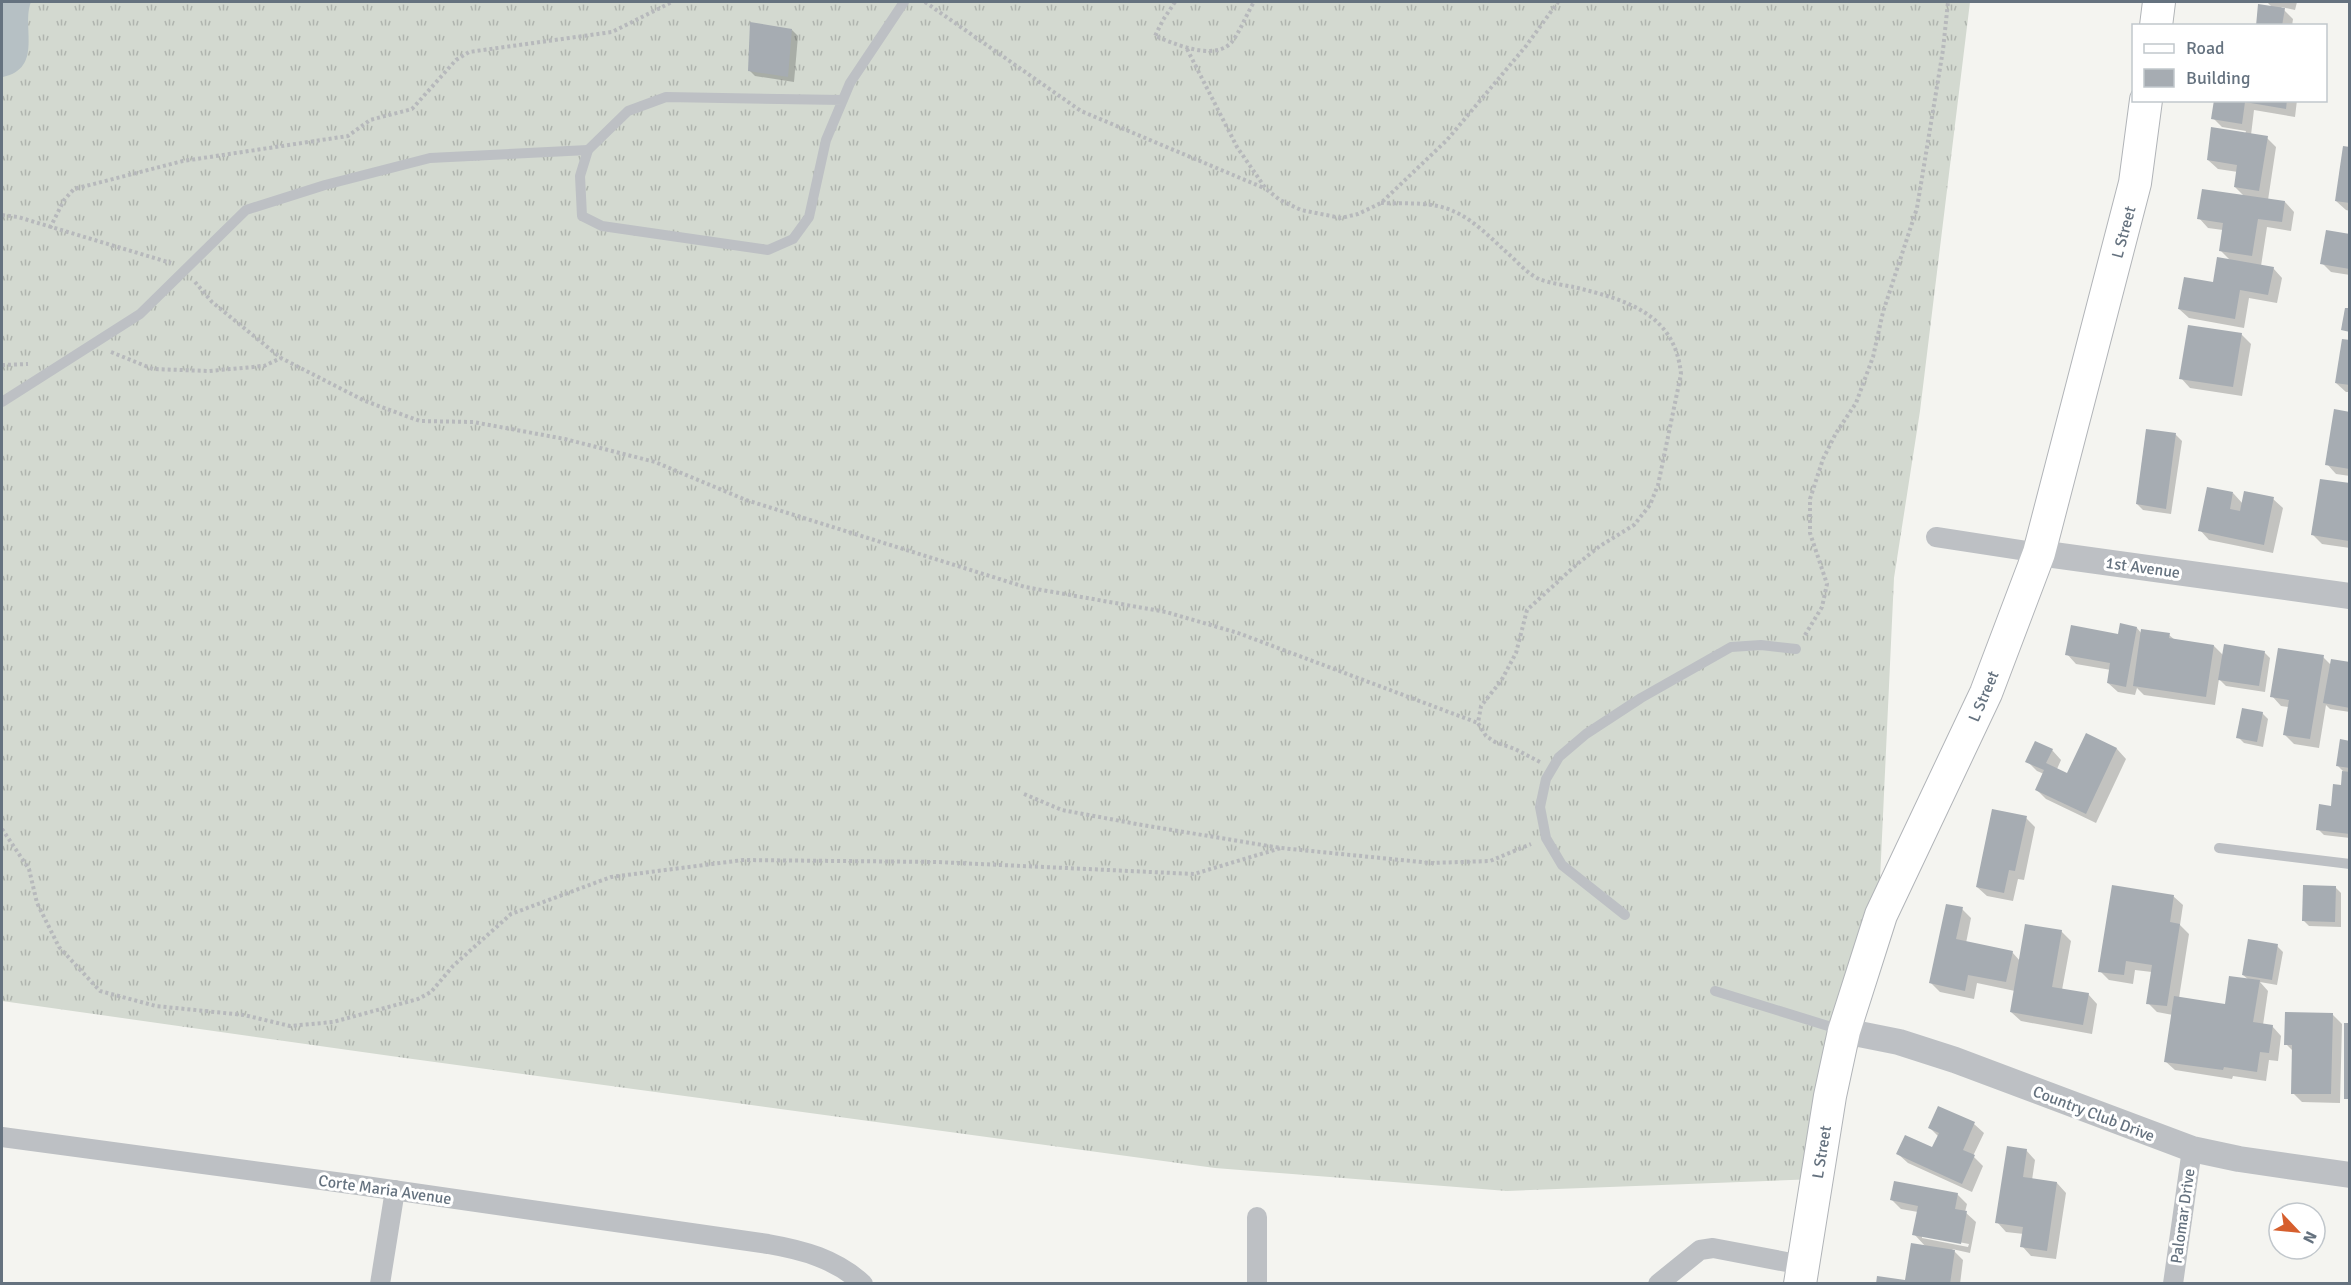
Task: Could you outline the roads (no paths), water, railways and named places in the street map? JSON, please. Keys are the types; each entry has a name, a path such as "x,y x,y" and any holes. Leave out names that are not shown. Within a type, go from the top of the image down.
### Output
{"main road":[{"path":"2156,24 2160,2"},
{"name":"L Street","path":"1801,1274 1830,1096 1844,1031 1881,915 1986,693 2039,553 2135,183 2146,102"}],"street":[{"name":"1st Avenue","path":"1936,537 2349,596"},
{"name":"Country Club Drive","path":"1844,1031 1899,1041 2192,1149 2246,1161 2349,1175"},
{"name":"Corte Maria Avenue","path":"2,1137 395,1190 799,1249 841,1267 863,1284"},
{"name":"Palomar Drive","path":"2173,1284 2192,1149"},
{"path":"380,1284 395,1190"},
{"path":"1257,1217 1257,1284"},
{"path":"1658,1284 1700,1250 1713,1248 1801,1274"}],"lane":[{"path":"843,100 666,96 628,111 588,150 580,176 582,216 602,226 768,250 793,239 809,217 826,140 843,100 849,83 904,2"},
{"path":"2,402 140,314 246,210 325,185 430,158 588,150"},
{"path":"1625,915 1562,865 1546,838 1540,807 1546,778 1559,757 1586,734 1641,698 1731,647 1761,645 1796,649"},
{"path":"2219,848 2349,864"},
{"path":"1715,991 1844,1031"}]}
